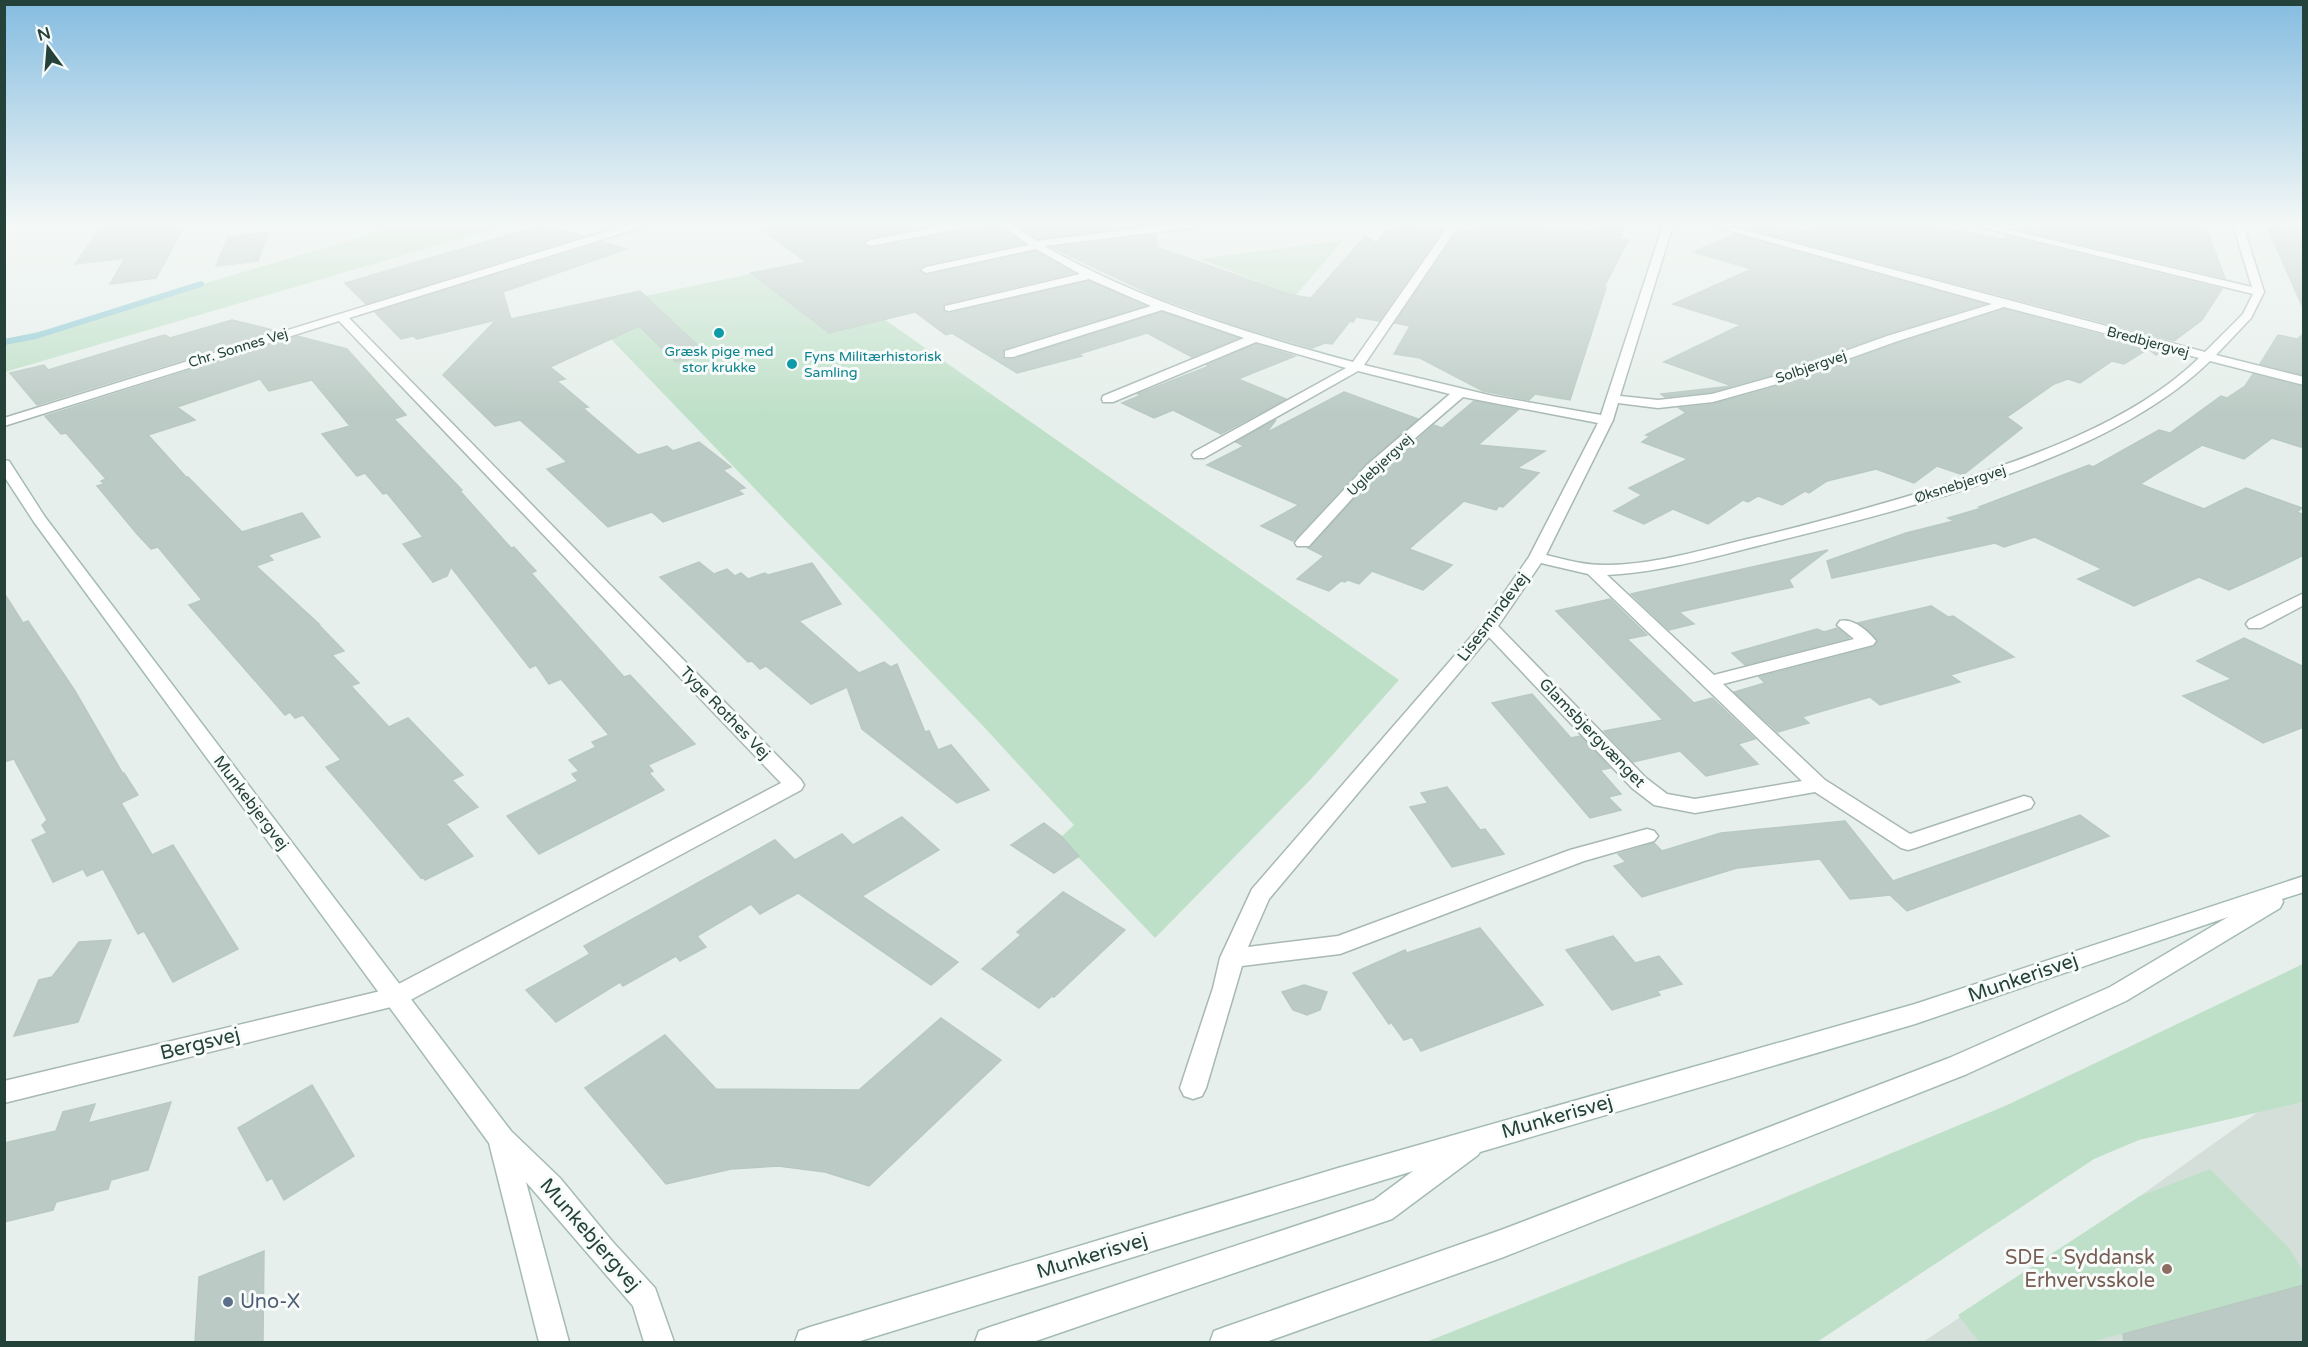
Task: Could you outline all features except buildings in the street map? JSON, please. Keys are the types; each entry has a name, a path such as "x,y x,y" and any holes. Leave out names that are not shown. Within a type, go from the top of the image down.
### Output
{"street":[{"name":"Chr. Sonnes Vej","path":"4,422 431,288"},
{"path":"949,308 1033,288"},
{"path":"1123,288 1164,306 1254,338 1356,367 1461,392 1606,420"},
{"path":"1199,455 1356,367 1411,288"},
{"name":"Lisesmindevej","path":"1193,1089 1225,988 1232,958 1260,895 1489,627 1536,557 1606,420 1648,288"},
{"name":"Bredbjergvej","path":"1945,288 2304,381"},
{"path":"2242,288 2259,292"},
{"path":"2258,288 2259,292"},
{"name":"Øksnebjergvej","path":"1536,557 1593,570 1640,567 1768,539 1867,513 1993,474 2097,431 2168,390 2209,358 2250,313 2259,292"},
{"name":"Solbjergvej","path":"1613,399 1658,404 1713,398 1780,379 1891,339 2004,304"},
{"path":"1009,354 1164,306"},
{"name":"Tyge Rothes Vej","path":"340,316 794,785 395,997"},
{"path":"1108,399 1254,338"},
{"name":"Uglebjergvej","path":"1303,543 1372,468 1461,392"},
{"name":"Munkebjergvej","path":"4,464 39,519 502,1139 550,1187 602,1251 645,1298 659,1342"},
{"path":"1593,570 1818,785 1908,843 2024,803"},
{"path":"2255,624 2304,598"},
{"path":"1710,682 1867,641 1846,625"},
{"name":"Glamsbjergvænget","path":"1489,627 1639,783 1661,800 1695,806 1818,785"},
{"path":"1232,958 1340,945 1578,855 1647,836"},
{"name":"Munkerisvej","path":"810,1342 1480,1139 1915,1014 2303,883"},
{"name":"Munkerisvej","path":"1225,1342 1501,1244 1958,1066 2118,993 2303,883"},
{"name":"Bergsvej","path":"4,1092 395,997"},
{"name":"Munkebjergvej","path":"502,1139 554,1342"},
{"path":"990,1342 1382,1210 1480,1139"}],"shaded area":[{"name":"SDE - Syddansk Erhvervsskole","path":"2303,1102 2303,1342 1923,1342 2140,1196 2258,1112"}],"green space":[{"path":"190,288 292,288 5,372 5,339 51,329"},
{"path":"684,288 839,288 1399,680 1312,778 1155,938 1060,838 1074,825 984,727 582,309"},
{"path":"1274,288 1302,288 1295,296"},
{"path":"2303,964 2303,1102 2139,1140 2094,1159 1817,1342 1426,1342 1697,1234 2005,1106"},
{"name":"SDE - Syddansk Erhvervsskole","path":"2210,1169 2289,1248 2303,1271 2303,1285 2091,1342 1979,1342 1958,1315 2140,1196"}],"waterway":[{"path":"4,342 36,336 189,288"}],"place":[{"name":"Græsk pige med stor krukke","path":"719,333"},
{"name":"Fyns Militærhistorisk Samling","path":"792,364"},
{"name":"SDE - Syddansk Erhvervsskole","path":"2167,1269"},
{"name":"Uno-X","path":"228,1302"}]}
